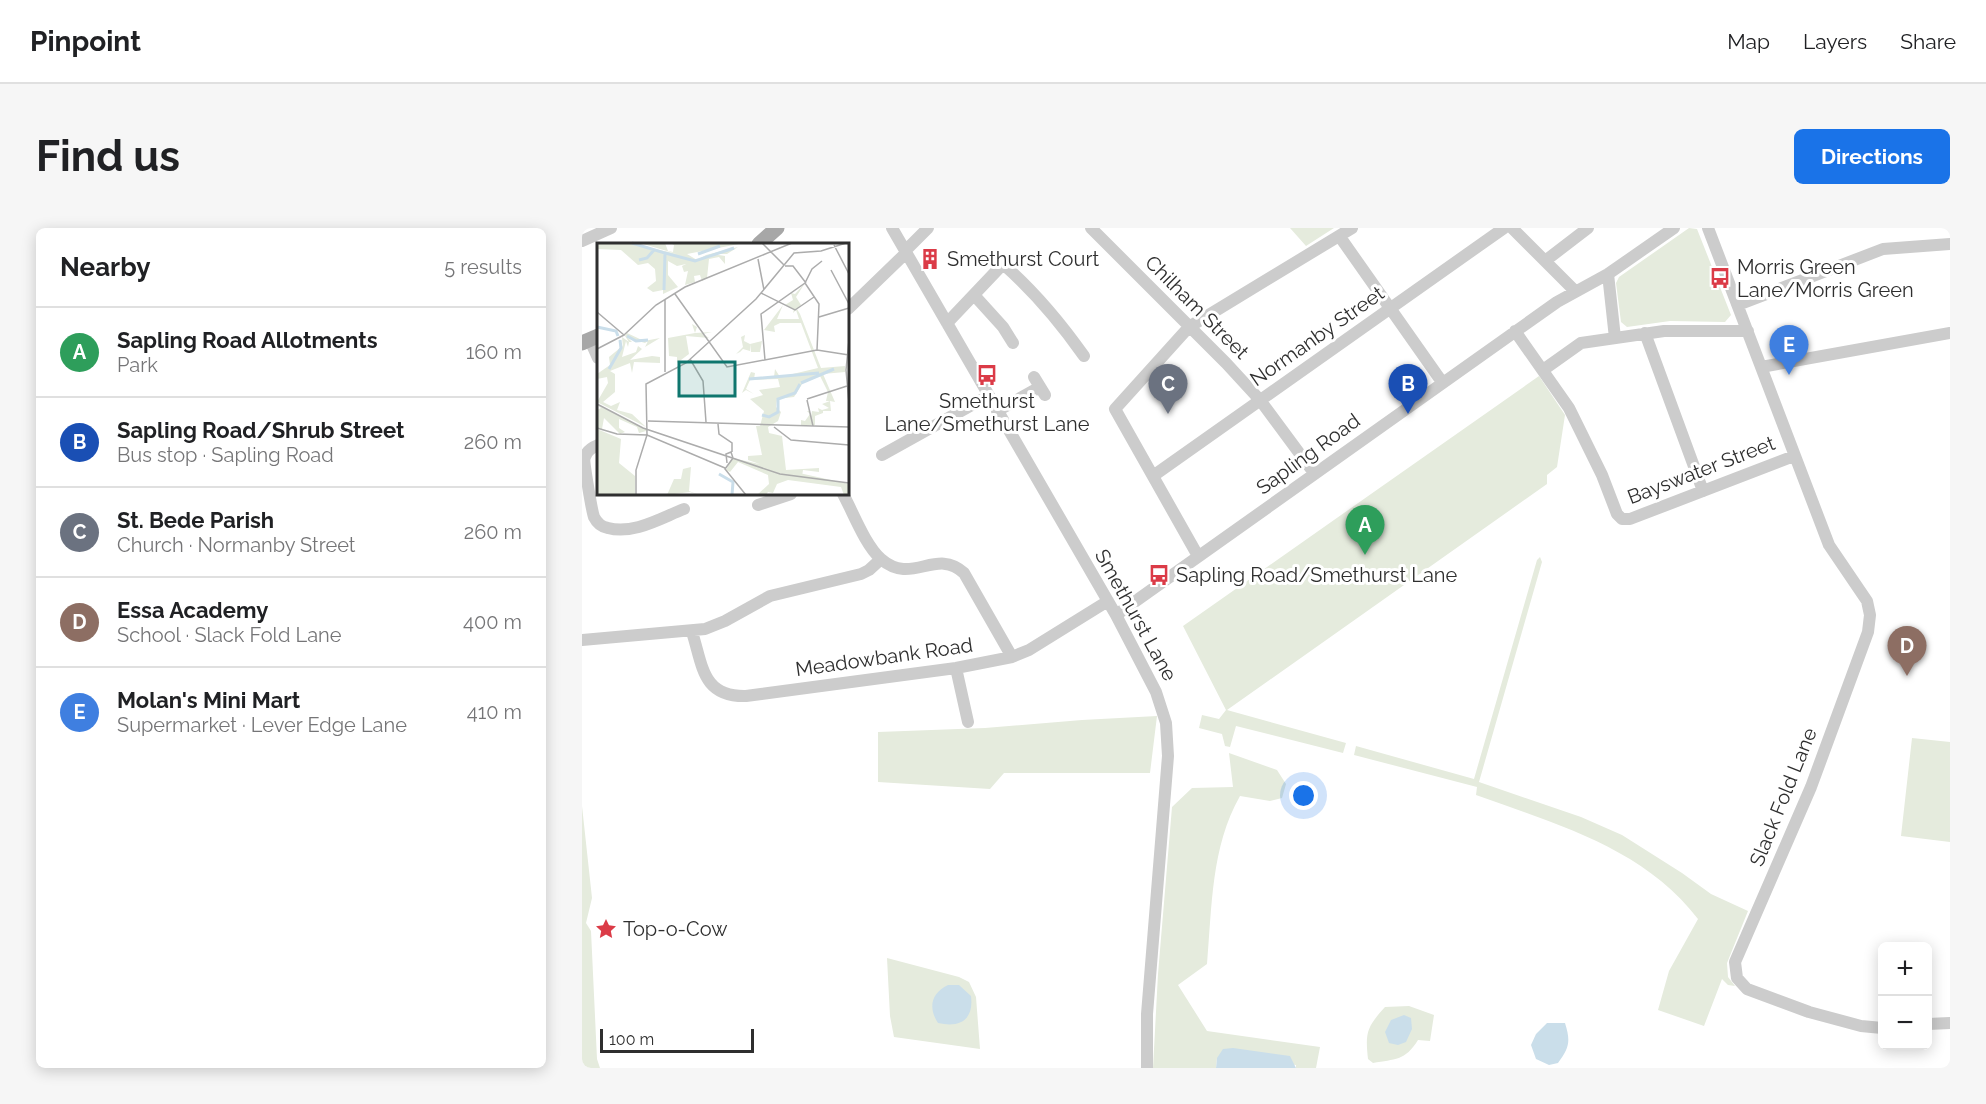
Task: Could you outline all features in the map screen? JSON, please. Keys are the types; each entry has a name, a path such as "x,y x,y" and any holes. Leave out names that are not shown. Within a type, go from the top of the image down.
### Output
{"main road":[{"path":"760,243 777,228"}],"street":[{"path":"582,241 612,228"},
{"name":"Smethurst Lane","path":"892,228 1116,615 1156,692 1166,723 1166,781 1147,1014 1147,1068"},
{"path":"849,308 928,228"},
{"name":"Chilham Street","path":"1091,228 1260,400 1314,473"},
{"path":"1198,556 1115,409 1189,327 1352,228"},
{"name":"Normanby Street","path":"1153,476 1504,228"},
{"path":"1512,228 1575,291"},
{"path":"1545,261 1588,228"},
{"name":"Sapling Road","path":"1116,615 1515,331 1575,291 1608,274 1674,228"},
{"path":"1710,228 1794,456"},
{"path":"1340,237 1442,382"},
{"path":"1738,305 1883,249 1950,244"},
{"path":"947,323 1004,264 1057,318 1084,356"},
{"path":"1608,274 1615,338"},
{"path":"974,295 996,327 1013,343"},
{"path":"1515,331 1544,370 1576,345 1645,333 1686,329 1748,330"},
{"path":"1645,333 1703,491"},
{"path":"1761,367 1950,333"},
{"path":"590,340 597,356"},
{"name":"Bayswater Street","path":"1544,370 1585,438 1617,514 1622,519 1630,519 1794,456"},
{"path":"996,411 1040,386"},
{"path":"882,455 988,396"},
{"path":"597,446 586,453 583,463 594,517 602,526 610,529 635,529 684,509"},
{"name":"Slack Fold Lane","path":"1794,456 1835,556 1867,601 1870,624 1810,787 1737,955 1734,968 1737,978 1748,989 1809,1012 1860,1026 1878,1028"},
{"path":"758,505 788,495"},
{"path":"844,495 874,552 889,565 905,570 942,563 958,568 968,579 1012,657"},
{"path":"582,640 692,632 716,626 770,596 861,574 881,559"},
{"name":"Meadowbank Road","path":"692,632 707,679 713,688 732,696 871,681 1012,657 1029,650 1108,601"},
{"path":"956,668 968,722"},
{"path":"1932,1024 1950,1023"}],"shaded area":[{"path":"1290,228 1334,228 1306,246"},
{"path":"1689,228 1697,229 1731,315 1725,322 1670,321 1627,327 1621,322 1616,283 1619,277"},
{"path":"1539,376 1565,415 1557,467 1547,475 1547,484 1227,710 1346,743 1343,753 1236,726 1230,747 1225,746 1222,734 1199,728 1202,715 1219,719 1226,710 1183,626"},
{"path":"1540,557 1542,562 1479,782 1581,817 1622,835 1711,894 1748,911 1727,963 1728,977 1735,986 1728,985 1722,979 1704,1026 1658,1010 1669,971 1698,919 1676,894 1652,874 1597,841 1476,795 1477,787 1354,755 1356,746 1474,779 1537,560"},
{"path":"1157,716 1150,773 1004,773 990,789 878,782 878,732 985,728"},
{"path":"1912,738 1950,742 1950,842 1901,836"},
{"path":"1229,753 1277,770 1286,784 1282,798 1270,801 1240,796 1230,816 1218,857 1214,878 1207,964 1178,985 1207,1031 1320,1047 1316,1068 1296,1068 1296,1065 1217,1058 1216,1068 1153,1068 1158,974 1172,807 1192,788 1233,787"},
{"path":"582,806 592,898 586,923 591,931 597,1059 600,1068 582,1068"},
{"path":"887,958 959,977 969,982 976,997 980,1049 894,1037 890,1016"},
{"path":"1409,1006 1434,1015 1430,1041 1418,1040 1404,1055 1393,1060 1373,1063 1368,1059 1367,1036 1374,1020 1385,1007"}],"water":[{"path":"948,985 959,985 971,996 968,1016 959,1023 938,1023 933,1012 935,997 942,988"},
{"path":"1404,1015 1411,1018 1412,1029 1406,1042 1398,1045 1389,1043 1385,1032 1391,1020"},
{"path":"1547,1023 1565,1023 1568,1035 1565,1053 1558,1063 1549,1065 1536,1059 1531,1045 1536,1034"},
{"path":"1233,1048 1290,1056 1296,1068 1216,1068 1217,1058 1223,1049"}],"place":[{"name":"Smethurst Court","path":"930,259"},
{"name":"Morris Green Lane/Morris Green","path":"1720,278"},
{"name":"Smethurst Lane/Smethurst Lane","path":"987,375"},
{"name":"Molan's Mini Mart","path":"1789,375"},
{"name":"St. Bede Parish","path":"1168,414"},
{"name":"Sapling Road/Shrub Street","path":"1408,414"},
{"name":"Sapling Road Allotments","path":"1365,555"},
{"name":"Sapling Road/Smethurst Lane","path":"1159,575"},
{"name":"Essa Academy","path":"1907,676"},
{"name":"Top-o-Cow","path":"606,929"}]}
